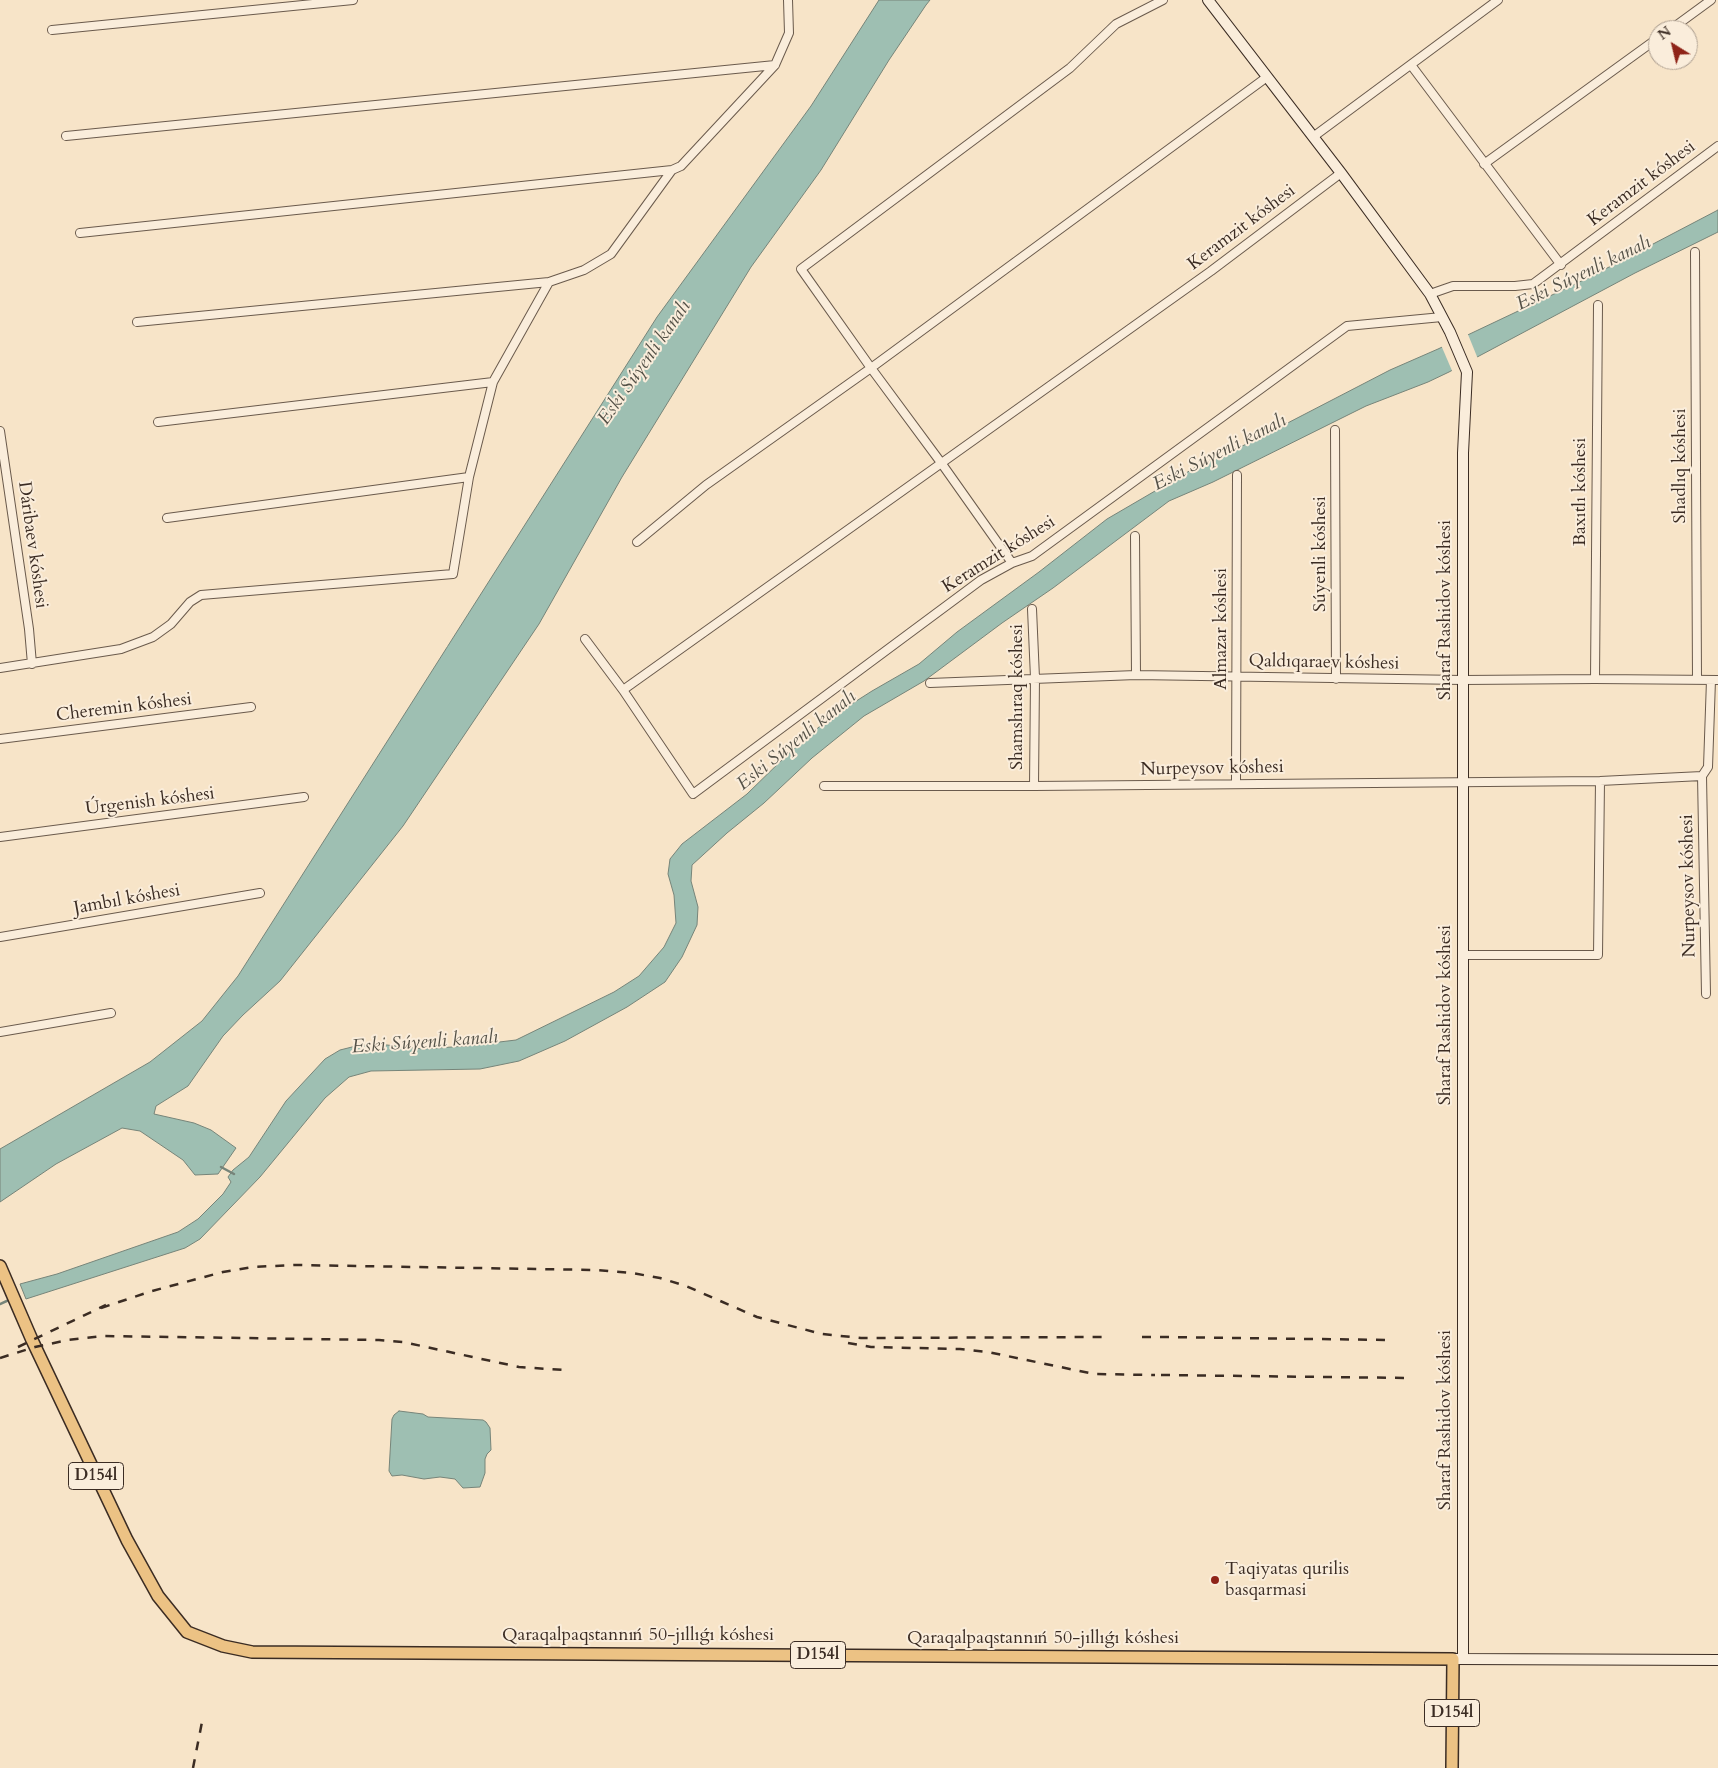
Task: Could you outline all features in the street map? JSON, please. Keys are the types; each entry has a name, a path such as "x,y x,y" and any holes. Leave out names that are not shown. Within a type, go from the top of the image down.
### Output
{"main road":[{"name":"Qaraqalpaqstannıń 50-jıllıǵı kóshesi","path":"0,1266 20,1313 127,1540 158,1596 187,1632 223,1646 252,1652 1458,1659"},
{"name":"Sharaf Rashidov kóshesi","path":"1452,1768 1458,1659"}],"street":[{"path":"52,30 353,0"},
{"path":"80,233 672,170 681,166 775,65 789,33 788,0"},
{"path":"1012,563 801,268 1070,68 1116,24 1163,0"},
{"path":"1208,0 1341,173 1430,294 1442,317"},
{"path":"1313,137 1498,0"},
{"path":"1684,20 1711,0"},
{"path":"1484,164 1648,45"},
{"path":"66,136 775,65"},
{"path":"1411,65 1560,265"},
{"path":"637,542 706,485 871,368 1267,77"},
{"name":"Keramzit kóshesi","path":"1430,294 1453,286 1515,286 1533,284 1718,146"},
{"path":"137,322 549,282 584,270 610,254 672,170"},
{"name":"Keramzit kóshesi","path":"623,690 942,464 1203,276 1341,173"},
{"name":"Shadlıq kóshesi","path":"1695,252 1697,680"},
{"path":"0,668 121,649 153,637 171,624 190,602 201,595 453,574 469,477 493,382 549,282"},
{"name":"Baxıtlı kóshesi","path":"1595,679 1598,305"},
{"name":"Keramzit kóshesi","path":"585,639 623,690 693,794 981,580 1012,563 1032,556 1347,326 1442,317"},
{"name":"Sharaf Rashidov kóshesi","path":"1442,317 1467,372 1463,453 1463,955 1458,1659"},
{"path":"158,422 493,382"},
{"name":"Súyenli kóshesi","path":"1335,430 1336,679"},
{"name":"Dáribaev kóshesi","path":"0,431 29,629 32,664"},
{"name":"Almazar kóshesi","path":"1236,783 1238,677 1237,475"},
{"path":"167,518 469,477"},
{"path":"1135,536 1136,675"},
{"name":"Shamshıraq kóshesi","path":"1032,609 1035,678 1034,786"},
{"name":"Qaldıqaraev kóshesi","path":"930,683 1136,675 1336,679 1715,680"},
{"name":"Nurpeysov kóshesi","path":"1706,994 1702,776 1708,766 1715,680"},
{"name":"Cheremin kóshesi","path":"0,739 251,707"},
{"name":"Nurpeysov kóshesi","path":"824,786 1600,781 1702,776"},
{"path":"1463,955 1598,955 1600,781"},
{"name":"Úrgenish kóshesi","path":"0,837 304,797"},
{"name":"Jambıl kóshesi","path":"0,937 260,893"},
{"path":"0,1032 111,1013"},
{"path":"1458,1659 1718,1660"}],"water":[{"path":"879,0 930,0 889,60 821,170 751,267 622,477 539,624 403,826 280,981 223,1036 188,1086 156,1106 154,1114 194,1123 211,1130 236,1148 218,1174 195,1175 183,1160 140,1131 122,1128 56,1164 0,1202 0,1149 150,1062 202,1021 238,976 657,317 811,106"},
{"path":"1718,210 1718,232 1635,273 1449,372 1366,406 1213,482 1169,501 924,681 864,716 812,758 764,803 692,865 691,881 698,907 697,925 682,957 665,982 627,1007 565,1041 519,1061 480,1069 371,1071 349,1077 325,1098 260,1177 200,1239 185,1248 26,1299 20,1284 57,1274 178,1232 198,1219 223,1194 231,1182 228,1177 233,1170 249,1157 286,1101 325,1059 340,1050 360,1045 387,1045 423,1049 516,1040 614,992 639,976 664,947 676,923 674,895 668,874 670,859 682,844 747,794 828,719 919,664 957,632 1107,519 1203,463 1249,443 1390,370 1590,277"},
{"path":"399,1411 423,1414 428,1417 483,1420 486,1422 490,1428 491,1450 485,1459 485,1473 480,1487 463,1488 455,1479 440,1477 424,1479 402,1475 392,1476 389,1471 392,1419"}],"pier":[{"path":"1467,332 1478,359 1453,373 1441,345"}],"waterway":[{"path":"221,1167 234,1174"},
{"name":"Eski Súyenli kanalı","path":"0,1304 11,1299"}],"railway":[{"path":"101,1308 152,1291 223,1272 253,1267 295,1265 597,1270 660,1278 686,1286 757,1317 822,1334 861,1338 1103,1337"},
{"path":"18,1347 106,1305"},
{"path":"0,1358 35,1347 68,1340 103,1336 379,1340 403,1342 519,1367 564,1370"},
{"path":"1142,1337 1155,1337"},
{"path":"1160,1337 1389,1340"},
{"path":"848,1343 871,1347 960,1349 988,1352 1094,1374 1155,1375"},
{"path":"1161,1375 1410,1378"},
{"path":"193,1768 202,1722"}],"place":[{"name":"Taqiyatas qurilis basqarmasi","path":"1215,1580"}]}
